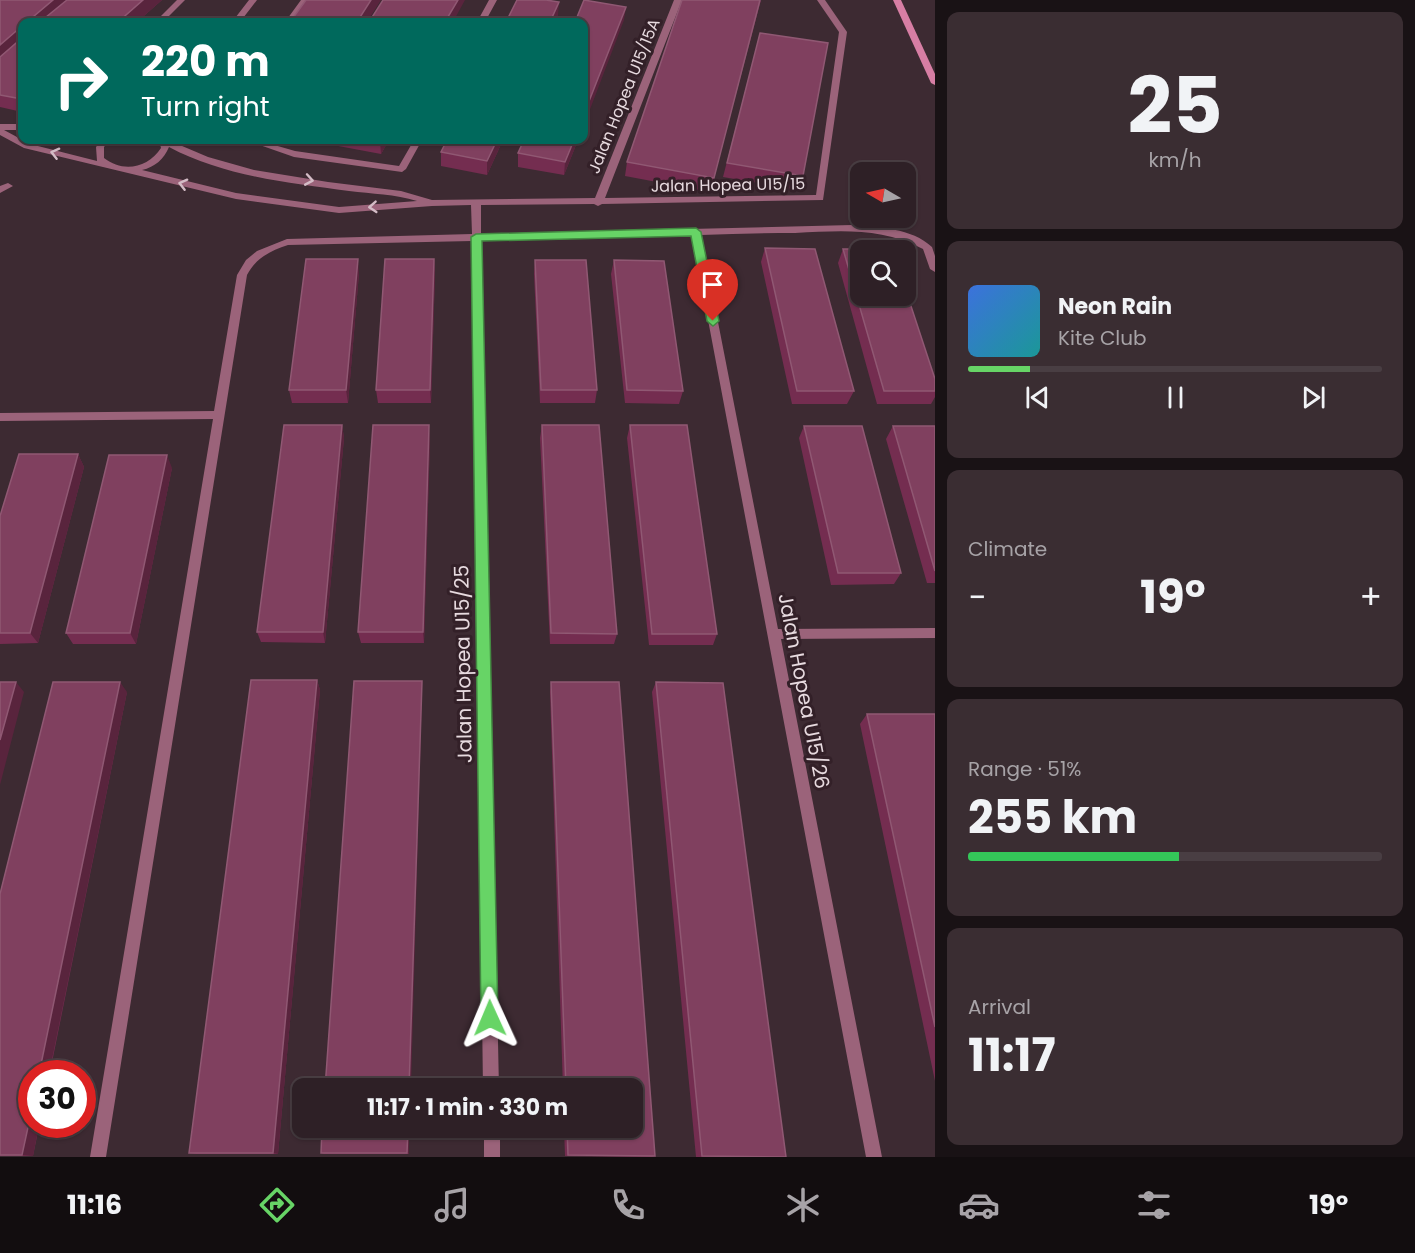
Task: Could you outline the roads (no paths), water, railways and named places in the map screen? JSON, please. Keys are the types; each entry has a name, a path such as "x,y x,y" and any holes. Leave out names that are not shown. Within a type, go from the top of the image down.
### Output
{"street":[{"path":"163,18 181,0"},
{"path":"239,18 253,0"},
{"path":"292,18 305,0"},
{"path":"483,18 493,0"},
{"name":"Jalan Hopea U15/15A","path":"598,203 678,0"},
{"name":"Jalan Hopea U15/15","path":"24,144 236,196 339,210 432,203 598,203 820,198 843,32 821,0"},
{"path":"897,0 935,83"},
{"path":"0,129 18,128"},
{"name":"Jalan Hopea U15/15","path":"0,129 18,140"},
{"path":"101,144 99,153 105,164 111,167"},
{"path":"130,170 156,160 162,154 163,144"},
{"name":"Jalan Hopea U15/15","path":"172,144 204,161 352,188 402,192 432,203"},
{"path":"262,144 294,154 402,169 416,144"},
{"name":"Jalan Hopea U15/25","path":"476,204 491,1078"},
{"path":"98,1157 242,275 249,260 266,249 287,242 852,228 892,231 927,247 935,269"},
{"name":"Jalan Hopea U15/26","path":"696,232 874,1157"},
{"path":"0,417 219,415"},
{"path":"773,634 935,633"},
{"path":"492,1138 492,1157"}]}
